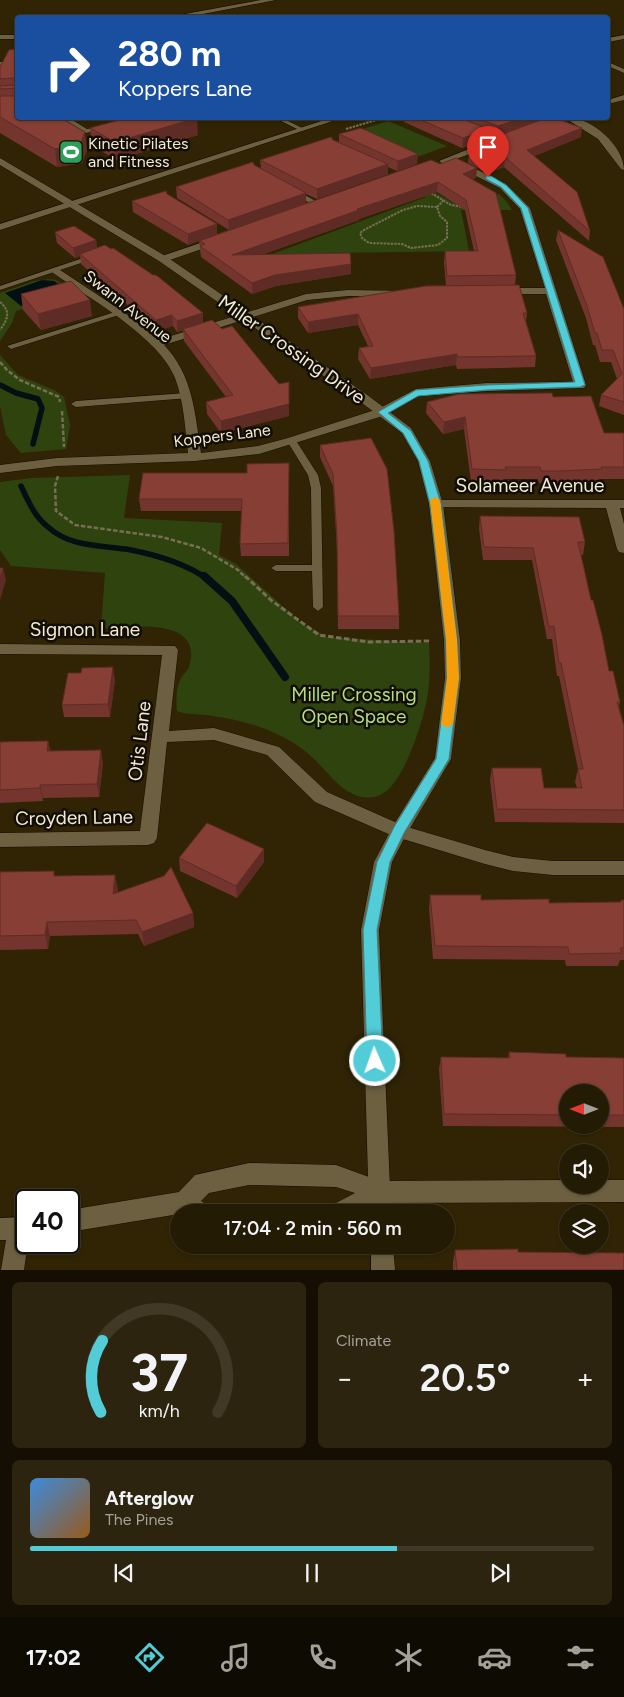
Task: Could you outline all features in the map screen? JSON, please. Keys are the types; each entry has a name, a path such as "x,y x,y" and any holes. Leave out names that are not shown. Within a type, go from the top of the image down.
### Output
{"street":[{"path":"184,15 273,0"},
{"path":"0,37 15,37"},
{"path":"610,40 624,37"},
{"path":"610,100 624,97"},
{"path":"0,227 332,120"},
{"path":"573,120 594,130 604,138 624,167"},
{"path":"434,164 499,138"},
{"name":"Koppers Lane","path":"0,469 57,462 195,458 259,450 292,442 382,412 416,393 487,387 580,385 525,208 503,186 448,159"},
{"name":"Miller Crossing Drive","path":"0,161 163,259 382,412 407,431 424,461 436,504 452,640 453,678 443,759 399,831 383,862 370,930 380,1202"},
{"path":"163,259 230,236"},
{"name":"Swann Avenue","path":"56,271 118,314 156,344 176,367 186,396 195,458"},
{"path":"488,292 550,291"},
{"path":"156,344 306,297 348,293 418,292"},
{"name":"Solameer Avenue","path":"436,504 618,504"},
{"path":"618,504 624,549"},
{"name":"Sigmon Lane","path":"0,649 170,650"},
{"name":"Otis Lane","path":"148,838 170,650"},
{"path":"159,737 214,734 273,751 321,797 399,831 513,864 553,868 624,868"},
{"name":"Croyden Lane","path":"0,840 148,838"},
{"path":"193,1204 203,1183 249,1174 336,1176 380,1202 624,1191"},
{"path":"80,1220 170,1210"},
{"path":"12,1270 15,1229"},
{"path":"382,1254 383,1270"}],"lane":[{"path":"0,64 15,61"},
{"path":"610,65 624,71"},
{"path":"68,120 86,131 110,126"},
{"path":"282,120 301,130"},
{"path":"284,186 319,205"},
{"path":"2,288 105,253"},
{"path":"11,346 118,314"},
{"path":"76,404 186,396"},
{"path":"292,442 313,475 316,488 318,607"},
{"path":"276,568 316,568"}],"path":[{"path":"427,190 457,208 468,206"},
{"path":"438,207 444,200"},
{"path":"417,206 438,207 440,216 447,222 448,238 438,245 411,248 402,244 369,243 362,238 360,233 403,210 417,206"},
{"path":"0,302 6,306 9,312 8,319 0,330"},
{"path":"0,362 16,379 48,390 59,397 64,424 63,452"},
{"path":"59,470 56,486 56,511 75,525 162,538 201,548 238,570 272,600 319,635 368,642 429,641"}],"green space":[{"path":"388,121 447,146 420,156 410,155 357,131"},
{"path":"408,177 459,206 499,194 512,210 461,210 469,251 330,253 288,257 216,275 426,197 394,182"},
{"path":"56,280 75,292 16,311 12,323 0,341 0,293 34,281"},
{"path":"0,355 18,375 54,390 64,397 70,425 66,449 21,453 6,435 0,406"},
{"name":"Miller Crossing Open Space","path":"130,475 124,518 222,523 219,555 236,564 298,620 327,637 429,643 429,686 419,731 400,774 385,792 369,798 353,794 339,784 302,749 274,732 226,718 177,711 179,684 189,667 191,650 186,639 175,632 145,626 101,629 105,573 11,566 0,550 0,482 32,478"}],"shaded area":[{"path":"42,280 54,281 66,289 62,293 21,306 5,293"}],"building":[{"path":"15,49 15,78 0,79 0,67 9,50"},
{"path":"15,85 15,88 0,89 0,86"},
{"path":"0,96 15,96 15,120 64,120 85,132 80,145 55,149 0,117"},
{"path":"120,120 190,120 115,142 90,128"},
{"path":"421,120 465,120 488,129 463,138"},
{"path":"482,120 516,120 498,126"},
{"path":"541,120 560,120 582,128 527,150 577,192 590,231 505,157 489,163 469,153 484,147 476,144"},
{"path":"361,128 418,154 398,161 339,134"},
{"path":"331,137 333,140 388,164 317,189 260,160"},
{"path":"456,158 477,168 463,174 496,193 516,275 447,276 445,251 478,251 466,200 438,182 357,209 359,210 232,255 350,253 351,264 275,275 252,283 200,246 205,244 199,241 431,160 440,164"},
{"path":"253,162 254,165 306,193 228,220 176,187"},
{"path":"166,191 167,194 217,224 188,234 132,201"},
{"path":"74,226 96,240 73,248 55,232"},
{"path":"558,230 603,257 624,309 624,402 601,395 622,374 613,350 602,350"},
{"path":"105,245 111,249 113,248 153,275 156,275 203,313 177,321 172,315 156,320 80,254"},
{"path":"71,281 90,300 38,314 21,294"},
{"path":"519,285 527,313 523,313 536,356 458,357 457,354 371,368 359,348 373,346 358,314 308,322 298,307 426,286"},
{"path":"212,320 222,329 232,326 279,384 289,382 289,404 221,421 206,402 233,395 183,329"},
{"path":"552,393 553,397 591,396 604,433 624,433 624,467 560,471 541,471 540,467 505,467 506,470 472,469 465,417 444,422 427,402 459,394"},
{"path":"371,438 387,469 394,531 399,616 338,616 337,537 333,474 320,445"},
{"path":"289,463 288,543 240,544 242,499 139,499 143,473 247,473 247,464"},
{"path":"480,516 579,517 585,542 578,542 591,600 593,600 602,635 609,671 613,671 620,702 617,702 624,726 624,810 497,809 492,768 541,768 544,788 582,788 578,769 583,769 561,663 559,663 554,626 549,627 533,548 484,547"},
{"path":"0,568 3,568 0,579"},
{"path":"113,667 108,704 62,705 68,673 81,673 82,668"},
{"path":"48,741 47,751 101,750 97,784 40,785 40,788 0,790 0,742"},
{"path":"207,823 264,849 236,886 179,858"},
{"path":"171,867 193,913 142,932 136,920 47,922 45,935 0,936 0,872 54,871 54,876 115,875 113,894 164,876"},
{"path":"430,895 481,895 481,900 549,899 549,903 621,902 621,900 624,900 624,948 620,948 622,953 569,954 568,947 435,946"},
{"path":"509,1052 566,1054 566,1057 624,1058 624,1115 609,1115 609,1084 559,1084 559,1115 444,1114 441,1057 510,1058"},
{"path":"518,1249 518,1252 559,1252 559,1254 624,1253 624,1270 457,1270 455,1250"}],"waterway":[{"path":"0,385 16,393 38,399 42,408 33,444"},
{"path":"21,486 39,518 57,534 67,539 160,557 189,568 206,578"},
{"path":"204,576 232,601 285,677"}],"slow traffic":[{"path":"435,500 452,640 453,678 447,724"}],"place":[{"name":"Kinetic Pilates and Fitness","path":"71,152"}],"route":[{"path":"375,1061 370,930 383,862 399,831 443,759 453,678 452,640 436,504 424,461 407,431 382,412 416,393 487,387 580,385 525,208 503,186 488,177"}]}
